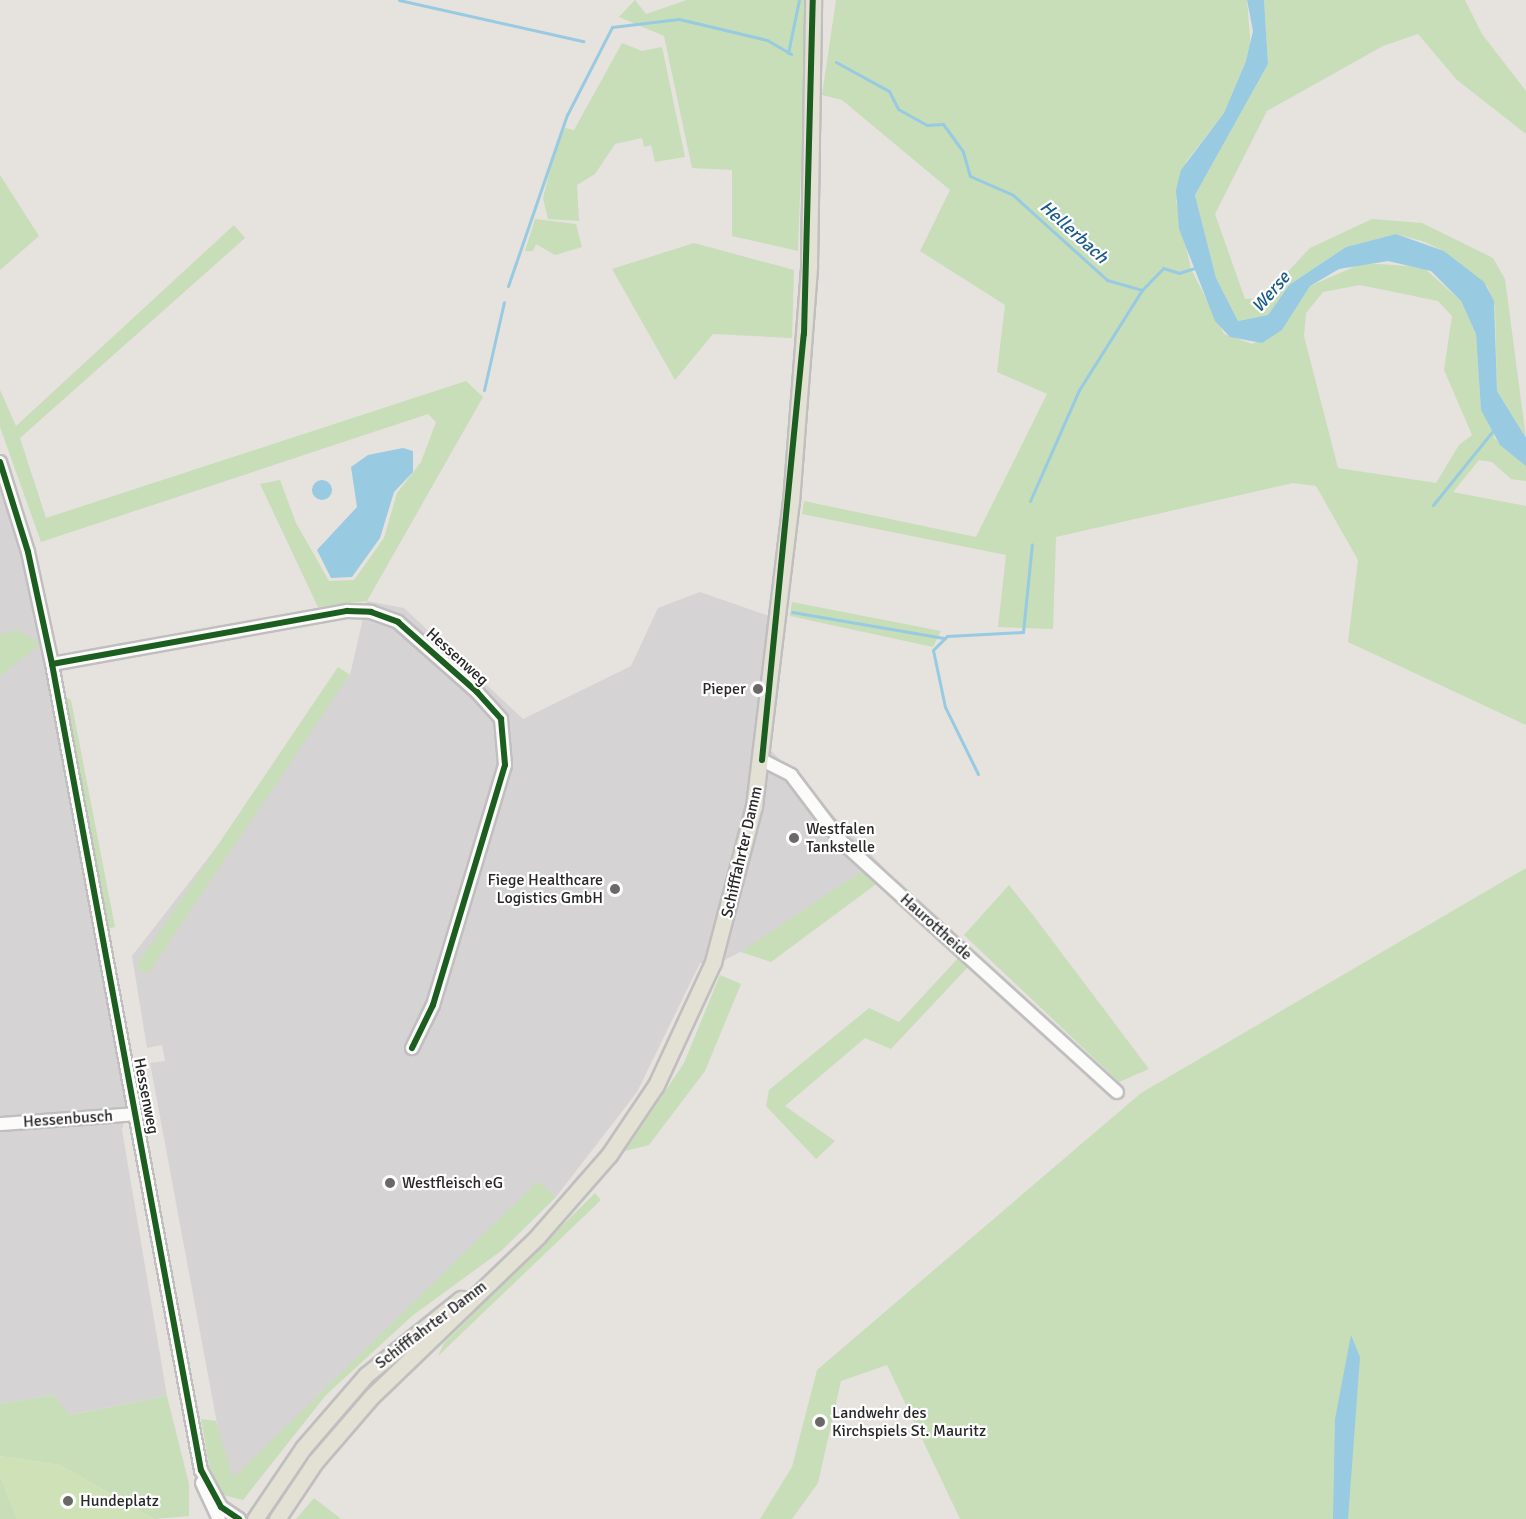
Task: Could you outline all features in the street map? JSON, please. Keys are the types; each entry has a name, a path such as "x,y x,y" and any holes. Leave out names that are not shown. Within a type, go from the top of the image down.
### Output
{"main road":[{"name":"Schifffahrter Damm","path":"277,1519 365,1403 498,1274 588,1182 634,1121 669,1060 722,936 762,760 791,502 808,278 813,0"},
{"name":"Schifffahrter Damm","path":"255,1519 303,1448 366,1375 498,1274"}],"street":[{"name":"Hessenweg","path":"0,462 28,552 52,664 201,1470 221,1507 239,1519"},
{"name":"Hessenweg","path":"52,664 346,611 371,612 398,622 477,692 501,719 505,765 434,1002 412,1048"},
{"name":"Haurottheide","path":"762,760 791,775 841,841 1117,1092"},
{"name":"Hessenbusch","path":"0,1124 135,1114"},
{"path":"201,1470 206,1501 219,1519"}],"shaded area":[{"path":"0,479 37,609 127,1111 122,1130 167,1396 69,1415 53,1395 0,1404"},
{"path":"700,592 772,617 758,737 886,870 863,870 773,935 713,966 700,963 637,1092 556,1197 538,1182 233,1479 224,1461 150,1063 165,1061 162,1045 147,1048 132,956 350,675 367,601 404,608 523,719 631,666 658,608"}],"green space":[{"path":"635,0 646,14 687,0 807,0 798,251 732,236 732,170 692,168 664,36 619,17"},
{"path":"836,0 1247,0 1251,49 1224,113 1186,162 1176,201 1191,269 1224,334 1252,344 1282,330 1310,286 1363,263 1423,267 1461,301 1476,334 1481,410 1495,428 1494,438 1526,466 1526,481 1511,479 1492,462 1479,460 1453,492 1526,506 1526,725 1348,642 1358,560 1316,486 1293,483 1056,537 1053,629 998,627 1006,555 802,514 804,501 976,537 1047,394 997,372 1005,305 920,251 950,190 842,100 822,95","holes":["1360,285 1438,301 1452,316 1444,370 1472,435 1459,445 1436,483 1338,468 1304,336 1306,313 1323,292"]},
{"path":"1264,0 1465,0 1482,34 1526,91 1526,134 1457,80 1418,34 1383,46 1267,111 1215,214 1245,299 1263,298 1310,248 1372,219 1422,223 1493,258 1505,279 1526,438 1497,391 1495,307 1487,286 1444,251 1422,241 1396,234 1346,247 1289,285 1268,315 1238,321 1216,278 1195,195 1268,64"},
{"path":"622,43 642,51 662,47 685,157 655,162 651,145 644,147 642,138 615,144 595,174 577,185 579,221 548,219 543,198 556,146 565,128 574,130"},
{"path":"0,175 39,236 0,270"},
{"path":"535,219 576,224 582,247 555,255 536,244 533,251 525,251"},
{"path":"234,225 245,238 20,438 46,518 466,381 483,397 367,601 318,607 260,484 280,480 296,523 329,581 354,580 384,538 397,493 421,462 436,422 428,414 41,542 0,427 0,390 16,426"},
{"path":"694,243 794,270 792,338 713,334 675,380 612,269"},
{"path":"792,602 941,631 933,647 790,616"},
{"path":"18,630 41,644 0,676 0,635"},
{"path":"338,667 350,675 148,974 136,966"},
{"path":"65,697 71,700 115,927 108,929"},
{"path":"1526,868 1526,1519 960,1519 887,1365 841,1381 818,1483 792,1519 760,1519 792,1467 817,1370 1141,1093"},
{"path":"863,870 879,882 771,962 741,952"},
{"path":"1009,885 1149,1069 1119,1082 964,935"},
{"path":"960,956 967,968 891,1049 865,1038 785,1106 835,1141 816,1159 766,1106 769,1090 869,1008 899,1022"},
{"path":"720,975 741,984 705,1071 649,1145 625,1151 684,1063"},
{"path":"538,1181 556,1197 501,1251 412,1316 326,1395 243,1500 223,1495 209,1466 201,1419 216,1421 233,1478"},
{"path":"595,1193 601,1200 438,1356 444,1343"},
{"path":"53,1395 70,1415 167,1396 189,1484 189,1516 154,1519 60,1465 0,1456 0,1404"},
{"name":"Hundeplatz","path":"0,1456 60,1465 154,1519 17,1519 0,1475"},
{"path":"0,1475 17,1519 0,1519"},
{"path":"314,1498 341,1519 296,1519"}],"water":[{"path":"1247,0 1264,0 1268,64 1195,195 1216,278 1238,321 1268,315 1289,285 1346,247 1396,234 1444,251 1484,282 1494,301 1497,391 1526,438 1526,466 1500,445 1481,410 1476,334 1461,301 1431,271 1388,261 1339,269 1310,286 1282,330 1262,343 1230,337 1215,321 1179,229 1176,190 1181,170 1224,113 1246,61 1253,31"},
{"path":"403,448 413,451 413,472 394,492 380,538 352,577 331,578 317,550 357,507 351,467 368,455"},
{"path":"322,480 329,483 332,490 329,497 322,500 315,497 312,490 315,483"},
{"path":"1351,1335 1360,1357 1348,1519 1333,1519 1335,1419"}],"waterway":[{"name":"Hellerbach","path":"399,0 583,41"},
{"path":"788,53 799,0"},
{"path":"508,286 567,115 612,27 679,19 767,40 791,54"},
{"name":"Hellerbach","path":"836,62 889,91 898,109 927,125 943,124 963,152 970,176 1013,195 1107,280 1142,290"},
{"path":"1030,501 1079,390 1142,290 1163,268 1179,273 1194,268"},
{"path":"484,390 504,302"},
{"path":"1433,505 1496,427"},
{"path":"978,774 945,707 933,650 947,636 1023,632 1032,544"},
{"path":"792,612 944,638"}],"cycle path":[{"path":"762,760 804,334 813,0"},
{"path":"0,462 28,552 52,664 201,1470 221,1507 239,1519"},
{"path":"52,664 347,611 371,612 398,622 477,692 501,719 505,765 433,1005 412,1048"}],"place":[{"name":"Pieper","path":"758,689"},
{"name":"Westfalen Tankstelle","path":"794,838"},
{"name":"Fiege Healthcare Logistics GmbH","path":"615,889"},
{"name":"Westfleisch eG","path":"390,1183"},
{"name":"Landwehr des Kirchspiels St. Mauritz","path":"820,1422"},
{"name":"Hundeplatz","path":"68,1501"}],"water label":[{"name":"Werse","path":"1271,292"}]}
